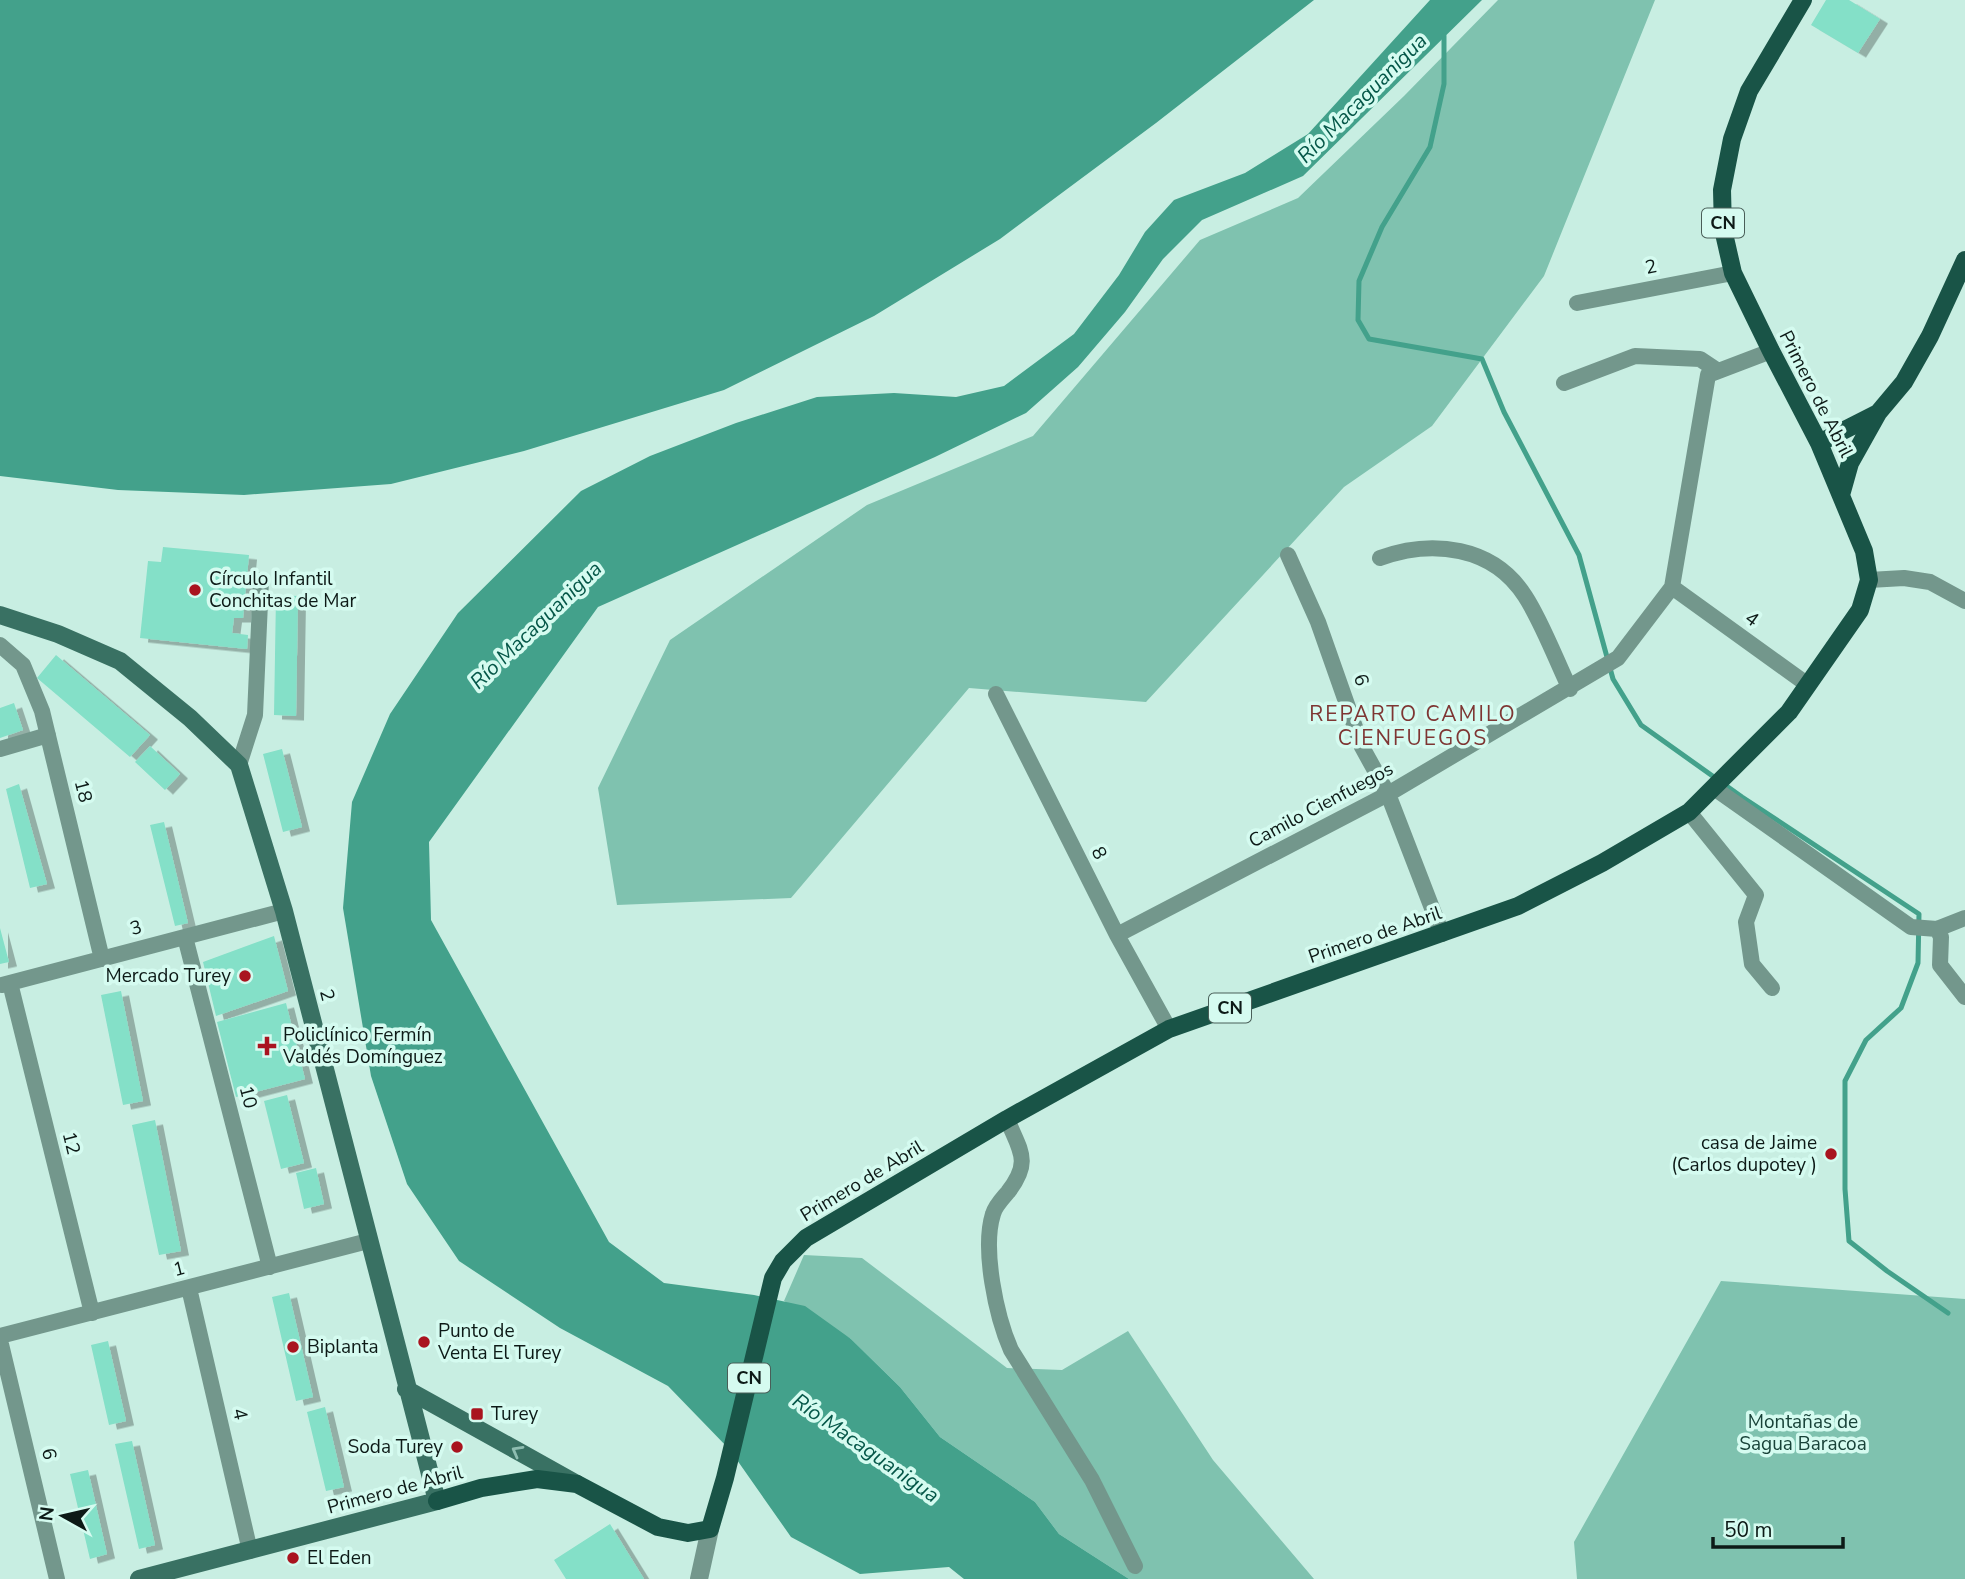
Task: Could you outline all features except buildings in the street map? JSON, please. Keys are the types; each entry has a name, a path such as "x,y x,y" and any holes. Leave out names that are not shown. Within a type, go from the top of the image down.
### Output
{"main road":[{"name":"Primero de Abril","path":"139,1579 481,1488 537,1479 577,1484 658,1527 688,1533 710,1529 725,1478 772,1278 783,1261 806,1238 1007,1118 1169,1029 1518,906 1602,863 1689,812 1789,712 1860,610 1870,580 1864,551 1819,443 1733,273 1723,229 1722,190 1732,139 1749,90 1803,0"},
{"path":"1841,495 1850,463 1878,413 1904,382 1930,336 1965,260"},
{"path":"1819,443 1878,413"},
{"path":"0,615 58,634 120,661 190,718 239,765"},
{"name":"2","path":"239,765 284,911 437,1501"},
{"path":"406,1389 577,1484"}],"street":[{"name":"2","path":"1577,303 1733,273"},
{"path":"1564,383 1635,356 1700,359 1718,371 1771,351"},
{"name":"Camilo Cienfuegos","path":"1117,935 1388,794 1570,689 1618,658 1672,587 1708,375 1718,371"},
{"path":"1380,558 1403,549 1450,548 1475,553 1504,572 1524,595 1570,689"},
{"name":"6","path":"1288,555 1318,622 1362,747 1388,794 1442,934"},
{"path":"1870,580 1904,578 1930,582 1965,601"},
{"path":"239,765 256,715 261,580"},
{"name":"4","path":"1672,587 1808,685"},
{"name":"18","path":"0,645 23,665 42,711 102,959"},
{"name":"8","path":"996,694 1117,935 1169,1029"},
{"path":"0,749 48,735"},
{"path":"1720,781 1911,927 1937,929 1965,918"},
{"path":"1689,812 1756,895 1745,922 1752,964 1772,988"},
{"name":"3","path":"5,985 284,911"},
{"path":"1937,929 1941,937 1940,965 1965,997"},
{"name":"10","path":"185,937 270,1267"},
{"name":"12","path":"5,985 92,1313"},
{"path":"1007,1118 1023,1163 1016,1182 994,1210 989,1230 995,1297 1003,1332 1011,1350 1092,1480 1135,1566"},
{"name":"1","path":"0,1338 368,1241"},
{"name":"4","path":"190,1288 250,1550"},
{"name":"6","path":"0,1338 57,1579"},
{"path":"699,1579 710,1529"}],"green space":[{"path":"1498,0 1655,0 1544,276 1432,426 1344,487 1146,702 969,688 791,898 617,905 598,788 670,640 867,505 1033,436 1200,240 1298,198"},
{"path":"804,1255 862,1258 1007,1368 1062,1370 1128,1331 1213,1460 1314,1579 1129,1579 1059,1534 1035,1502 940,1437 900,1387 851,1339 784,1301"},
{"name":"Montañas de Sagua Baracoa","path":"1721,1281 1965,1299 1965,1579 1577,1579 1574,1542"}],"water":[{"path":"0,0 1314,0 1156,123 1000,239 874,316 724,390 524,451 391,484 244,495 118,490 0,476"},
{"name":"Río Macaguanigua","path":"1430,0 1482,0 1303,176 1202,220 1163,259 1125,312 1078,367 1026,413 935,457 598,607 429,842 431,920 609,1242 664,1283 754,1295 805,1306 851,1339 900,1387 940,1437 1035,1502 1059,1534 1129,1579 964,1579 949,1567 860,1574 791,1537 730,1450 668,1386 560,1328 459,1261 407,1184 371,1076 343,908 352,802 390,714 458,613 581,491 650,456 736,423 817,397 894,393 956,397 1004,386 1074,334 1119,275 1145,232 1174,200 1245,173 1308,134"}],"waterway":[{"path":"1444,36 1444,84 1430,147 1382,227 1359,281 1358,320 1369,339 1482,359 1504,412 1579,555 1613,679 1641,725 1742,797 1919,914 1918,963 1901,1008 1866,1040 1845,1081 1845,1189 1849,1241 1948,1313"}],"place":[{"name":"Círculo Infantil Conchitas de Mar","path":"195,590"},
{"name":"Mercado Turey","path":"245,976"},
{"name":"Policlínico Fermín Valdés Domínguez","path":"267,1046"},
{"name":"casa de Jaime (Carlos dupotey )","path":"1831,1154"},
{"name":"Punto de Venta El Turey","path":"424,1342"},
{"name":"Biplanta","path":"293,1347"},
{"name":"Turey","path":"477,1414"},
{"name":"Soda Turey","path":"457,1447"},
{"name":"El Eden","path":"293,1558"}],"district":[{"name":"REPARTO CAMILO CIENFUEGOS","path":"1413,726"}]}
